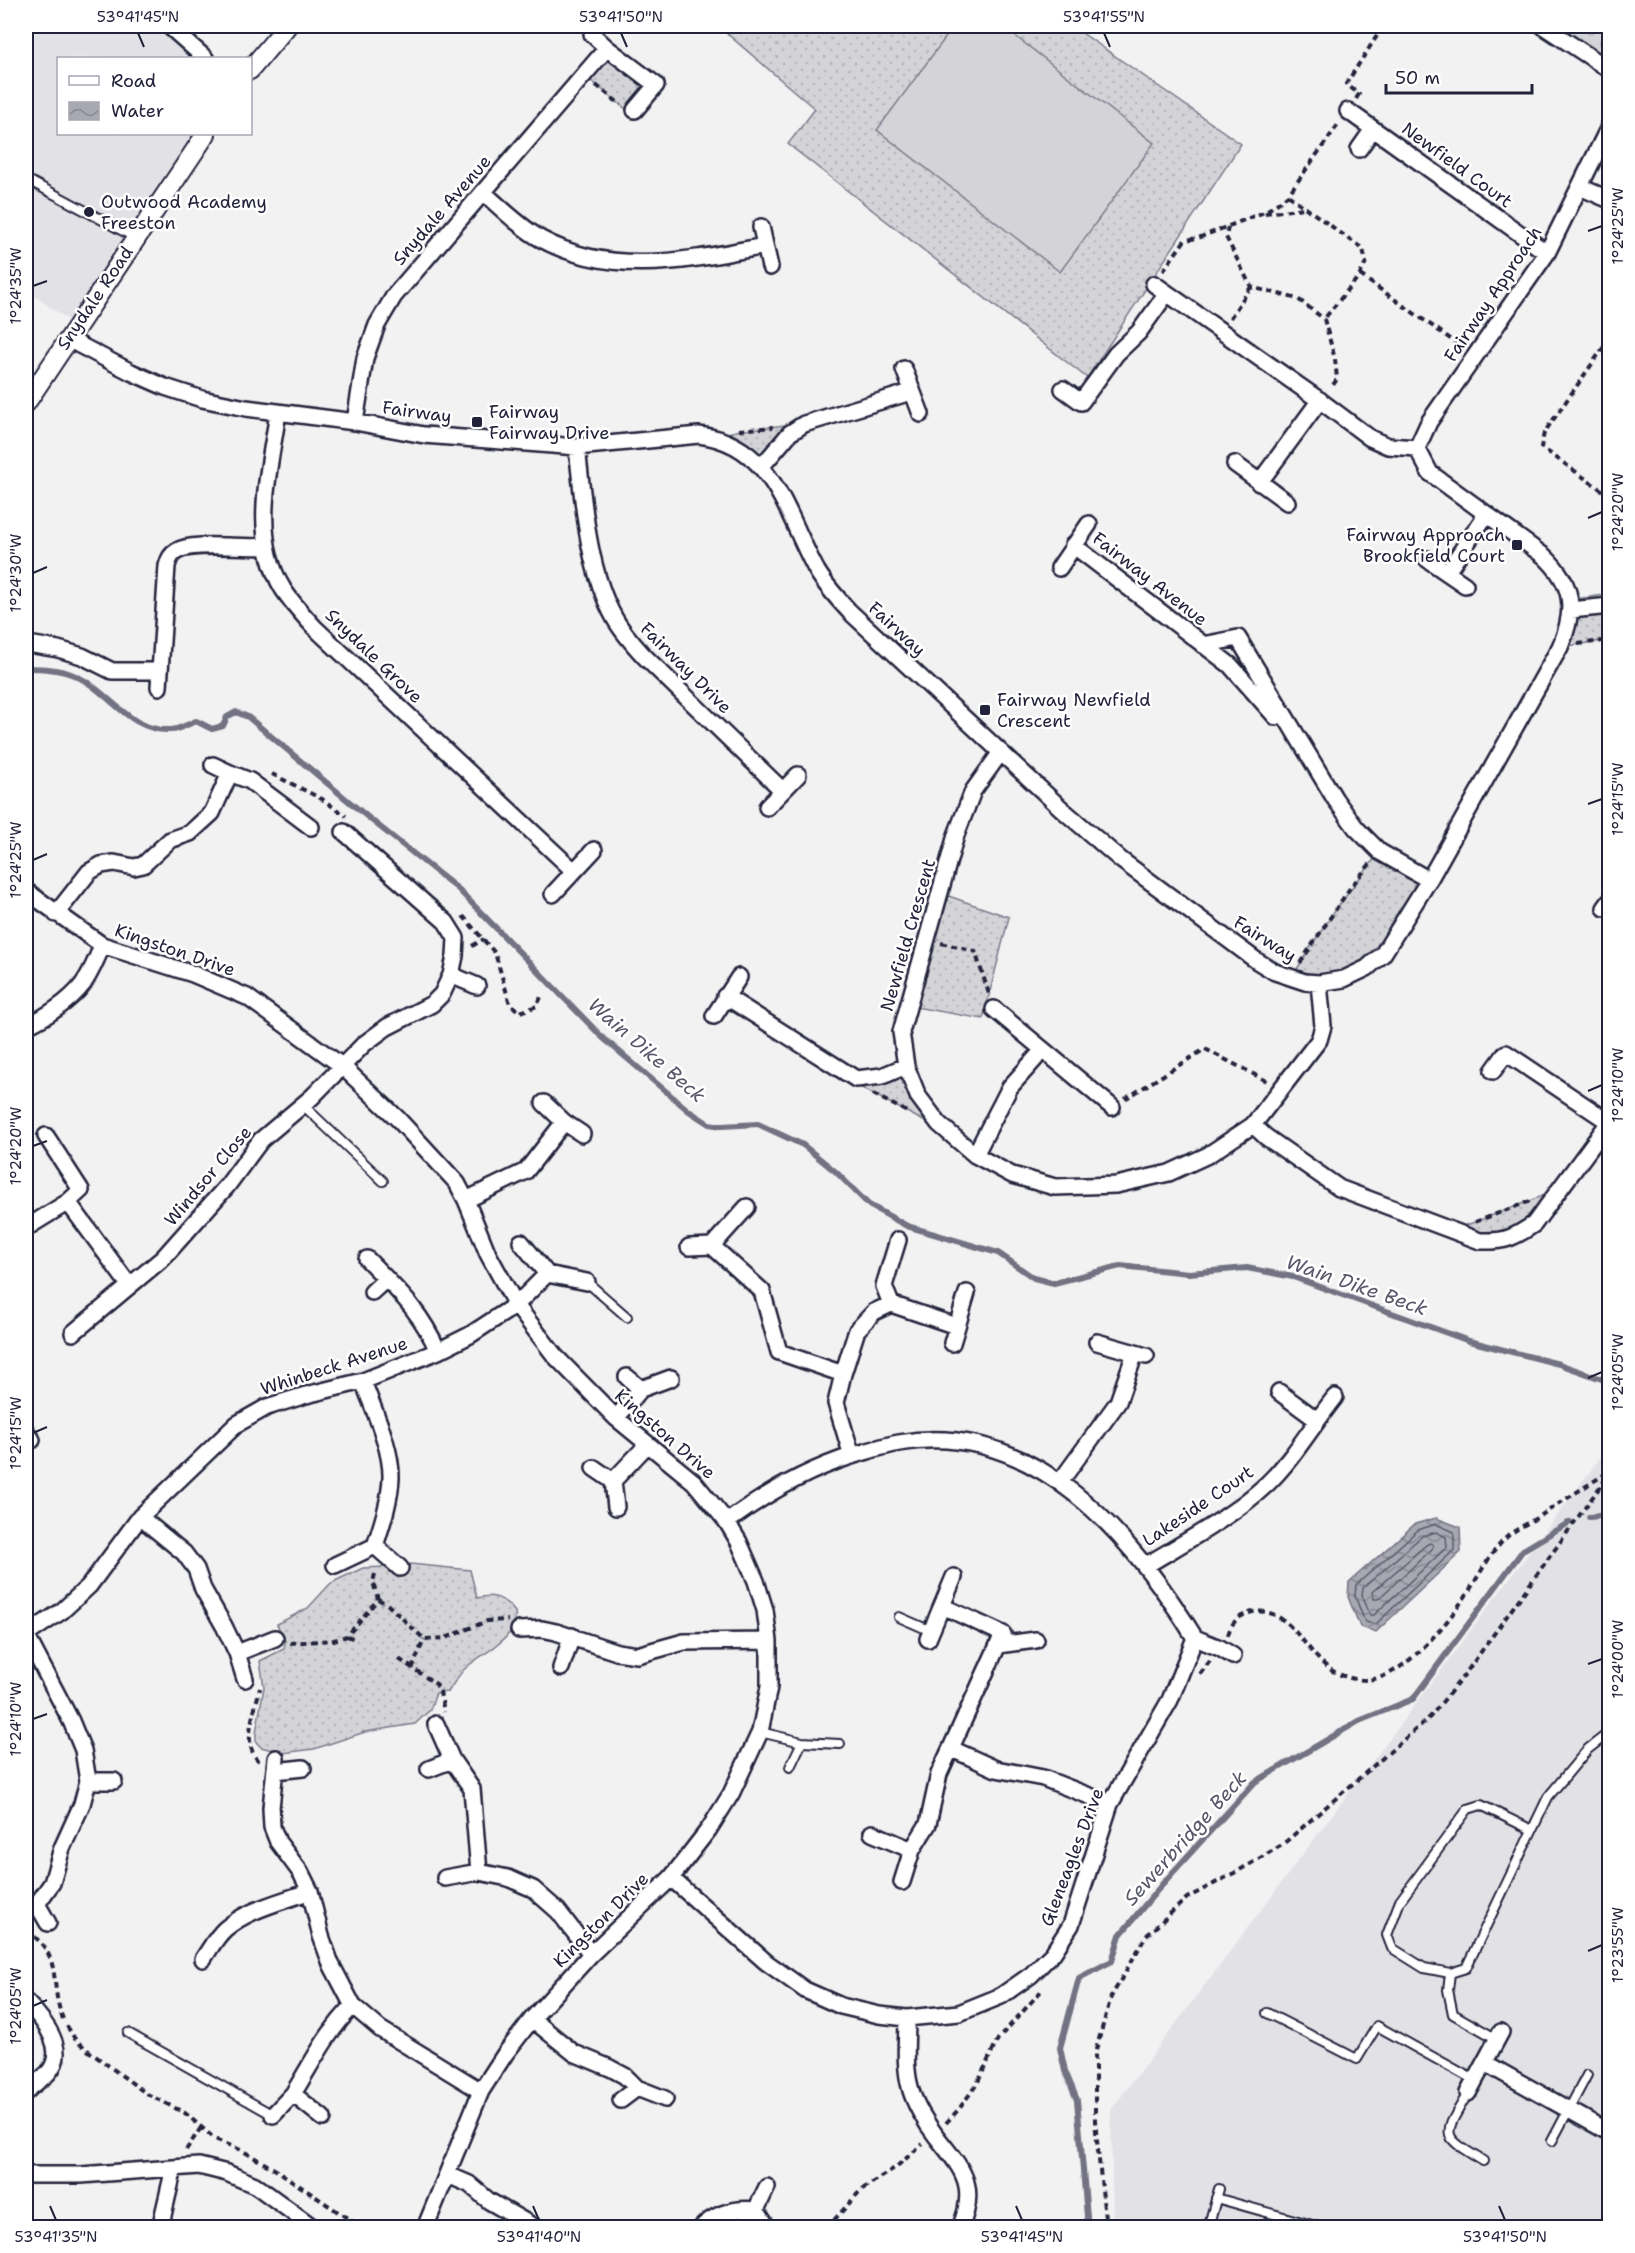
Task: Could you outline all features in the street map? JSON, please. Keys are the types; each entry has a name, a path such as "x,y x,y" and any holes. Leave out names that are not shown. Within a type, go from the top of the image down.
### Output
{"street":[{"path":"170,26 204,57"},
{"path":"252,68 286,26"},
{"path":"1543,26 1610,70"},
{"path":"592,34 656,85 635,110"},
{"name":"Snydale Avenue","path":"355,422 365,358 377,324 394,296 607,48"},
{"name":"Newfield Court","path":"1347,111 1547,254"},
{"name":"Fairway Approach","path":"1417,448 1429,422 1547,254 1610,125"},
{"name":"Newfield Court","path":"1359,149 1373,129"},
{"name":"Snydale Road","path":"26,404 205,135"},
{"path":"1580,186 1610,200"},
{"path":"483,192 540,238 578,254 614,262 652,264 694,260 765,246"},
{"path":"761,227 771,267"},
{"path":"1154,284 1370,438 1388,446 1417,448 1430,473 1544,556 1562,575 1567,587 1571,610 1568,628 1560,647"},
{"path":"1063,389 1081,402 1116,354 1139,332 1167,293"},
{"name":"Fairway","path":"68,339 165,387 202,399 424,435 577,447 699,435 731,443 762,466 773,481 818,571 832,593 849,611 1064,811 1121,860 1257,961 1291,979 1319,983 1344,979 1367,968 1383,954 1429,880 1560,647"},
{"path":"904,369 921,414"},
{"path":"762,466 790,433 804,424 911,392"},
{"path":"1259,483 1321,401"},
{"name":"Snydale Grove","path":"278,412 264,525 272,567 283,589 315,628 574,871"},
{"name":"Fairway Drive","path":"577,447 586,524 599,581 615,619 627,638 644,656 782,790"},
{"path":"1235,464 1287,502"},
{"path":"1447,572 1486,515"},
{"name":"Fairway Avenue","path":"1059,568 1089,524"},
{"name":"Fairway Avenue","path":"1073,545 1230,665 1311,760"},
{"path":"159,687 169,558 177,551 188,547 267,546"},
{"path":"1427,559 1465,585"},
{"path":"1571,610 1610,606"},
{"name":"Fairway Avenue","path":"1203,645 1238,638 1311,760 1356,828 1380,852 1429,880"},
{"path":"34,645 82,656 112,670 160,671"},
{"name":"Newfield Crescent","path":"1001,752 973,790 956,835 901,1032 906,1066 918,1096 939,1124 975,1155 1012,1175 1055,1187 1116,1185 1169,1173 1208,1155 1253,1125 1319,1040 1323,1026 1319,983"},
{"path":"213,765 250,781 311,827"},
{"path":"56,914 89,872 101,865 114,863 134,867 143,865 170,840 190,833 212,813 230,774"},
{"path":"767,807 798,775"},
{"path":"342,1066 375,1035 432,1004 442,994 451,975 456,938 446,922 344,832"},
{"path":"553,894 594,849"},
{"name":"Kingston Drive","path":"26,891 102,945 193,974 247,997 342,1066 426,1148 457,1183 489,1254 516,1305 555,1356 616,1418 694,1482 727,1522 739,1542 756,1581 765,1610 769,1641 769,1687 760,1732 731,1794 709,1829 671,1878 591,1954 532,2019 505,2054 481,2091 425,2228"},
{"path":"26,1026 51,1011 82,985 102,945"},
{"path":"451,975 477,986"},
{"path":"714,1016 739,977"},
{"path":"725,996 856,1079 882,1076 906,1066"},
{"path":"994,1009 1112,1107"},
{"path":"975,1155 1010,1087 1043,1050"},
{"path":"1253,1125 1266,1137 1339,1188 1480,1241 1499,1242 1518,1235 1533,1224 1609,1122 1506,1053 1493,1071"},
{"name":"Windsor Close","path":"73,1333 163,1258 227,1186 261,1140 303,1105 342,1066"},
{"path":"544,1103 564,1122 582,1134"},
{"path":"466,1200 526,1171 564,1122"},
{"path":"26,1228 68,1202 81,1190 46,1136"},
{"path":"68,1202 129,1285"},
{"path":"712,1246 747,1207"},
{"path":"891,1305 884,1286 898,1240"},
{"path":"521,1242 547,1274 588,1282"},
{"path":"689,1247 712,1246 762,1291 779,1352 843,1374"},
{"path":"367,1259 408,1300 427,1326 438,1351"},
{"name":"Whinbeck Avenue","path":"26,1635 62,1611 90,1586 140,1517 237,1424 267,1407 363,1381 438,1351 470,1335 516,1305 547,1274"},
{"path":"372,1292 386,1279"},
{"path":"952,1343 967,1293"},
{"path":"852,1456 836,1403 857,1330 874,1312 891,1305 956,1326"},
{"path":"1060,1482 1118,1402 1140,1355 1097,1342"},
{"path":"627,1377 641,1389"},
{"path":"616,1418 641,1389 671,1378"},
{"path":"335,1565 375,1546 388,1503 391,1477 387,1453 363,1381"},
{"path":"1279,1392 1317,1420"},
{"name":"Lakeside Court","path":"1145,1566 1223,1517 1267,1484 1289,1459 1335,1397"},
{"path":"727,1522 798,1478 852,1456 899,1443 948,1441 993,1449 1026,1462 1060,1482 1120,1535 1145,1566 1195,1638 1227,1652"},
{"path":"613,1481 647,1445"},
{"path":"594,1468 613,1481 616,1507"},
{"path":"140,1517 184,1553 196,1569 203,1589 237,1653 245,1679"},
{"path":"375,1546 400,1568"},
{"path":"929,1635 954,1577"},
{"path":"902,1882 912,1850 928,1824 939,1774 1003,1634 942,1606"},
{"path":"519,1630 542,1629 572,1636 617,1652 637,1655 684,1642 769,1641"},
{"path":"26,1635 71,1721 83,1750 88,1781 82,1804 62,1848 52,1883 31,1904 48,1923"},
{"path":"561,1668 572,1636"},
{"path":"237,1653 275,1638"},
{"name":"Gleneagles Drive","path":"671,1878 766,1962 805,1990 841,2006 879,2015 907,2018 959,2013 1001,1996 1031,1975 1053,1953 1071,1925 1110,1804 1170,1700 1195,1638"},
{"path":"998,1645 1036,1640"},
{"path":"436,1724 452,1760 472,1789 479,1872"},
{"path":"952,1749 996,1769 1043,1778 1110,1804"},
{"path":"429,1769 452,1760"},
{"path":"303,1768 275,1765 271,1808 272,1827 278,1842 301,1873 310,1892 331,1964 353,2006 380,2029 481,2091"},
{"path":"88,1781 114,1781"},
{"path":"872,1833 912,1850"},
{"path":"446,1878 479,1872 508,1878 533,1889 558,1911 591,1954"},
{"path":"203,1959 225,1929 239,1920 256,1911 310,1892"},
{"path":"26,2002 46,2026 55,2044 55,2060 48,2072 26,2092"},
{"path":"273,2115 293,2094 319,2048 336,2024 353,2006"},
{"path":"907,2018 907,2065 910,2087 934,2135 961,2168 967,2182 967,2200 960,2228"},
{"path":"532,2019 574,2053 625,2076 637,2088 665,2099"},
{"path":"1472,2087 1499,2036"},
{"path":"1485,2063 1610,2133"},
{"path":"621,2100 637,2088"},
{"path":"293,2094 323,2118"},
{"path":"26,2175 81,2175 199,2166 227,2172 255,2185 314,2228"},
{"path":"160,2228 174,2168"},
{"path":"448,2175 469,2184 489,2201 536,2228"},
{"path":"756,2210 767,2187"},
{"path":"700,2228 718,2215 740,2210 756,2210"},
{"path":"756,2210 768,2228"}],"lane":[{"path":"26,178 136,238"},
{"path":"303,1105 383,1181"},
{"path":"588,1282 627,1317"},
{"path":"899,1617 929,1635"},
{"path":"760,1732 801,1742 840,1744"},
{"path":"1532,1830 1481,1805 1468,1809 1400,1901 1387,1935 1392,1948 1424,1968 1450,1973 1466,1968 1548,1797 1588,1749 1610,1732"},
{"path":"790,1767 801,1742"},
{"path":"1450,1973 1448,1990 1453,2014 1499,2036"},
{"path":"1267,2013 1357,2059 1377,2026 1472,2087 1450,2125 1449,2132 1453,2143 1483,2161"},
{"path":"128,2033 273,2115"},
{"path":"1552,2141 1587,2075"},
{"path":"1208,2228 1219,2190"},
{"path":"1216,2198 1323,2228"}],"path":[{"path":"1262,213 1288,195 1359,94 1346,84 1382,28"},
{"path":"584,75 632,114 635,110"},
{"path":"1288,195 1363,249 1366,262 1360,275 1324,319"},
{"path":"1154,284 1185,240 1198,238 1262,213 1306,207"},
{"path":"1228,226 1226,237 1251,286 1298,299 1324,319 1338,379 1321,401"},
{"path":"1360,275 1475,356"},
{"path":"1221,330 1251,286"},
{"path":"1610,338 1544,433 1541,447 1610,496"},
{"path":"712,437 736,430 804,424"},
{"path":"1560,647 1610,640"},
{"path":"1291,979 1308,949 1350,888 1380,852"},
{"path":"928,939 975,951 994,1009"},
{"path":"1112,1107 1206,1049 1280,1089"},
{"path":"856,1079 856,1085 933,1126 939,1124"},
{"path":"1451,1230 1558,1190"},
{"path":"1198,1680 1201,1672 1227,1652 1231,1625 1240,1617 1252,1612 1266,1612 1278,1616 1291,1626 1320,1662 1332,1671 1360,1679 1373,1679 1389,1673 1406,1662 1440,1628 1509,1535 1610,1472"},
{"path":"1106,2228 1095,2121 1095,2053 1111,1996 1146,1936 1187,1898 1282,1845 1430,1717 1465,1674 1610,1472"},
{"path":"375,1546 379,1563 373,1582 378,1599 388,1605 424,1639 446,1638 487,1621 517,1619 519,1630"},
{"path":"275,1638 284,1644 296,1641 334,1640 347,1636 378,1599"},
{"path":"347,1636 355,1639"},
{"path":"412,1669 424,1639"},
{"path":"399,1659 436,1684 444,1711 436,1724"},
{"path":"245,1679 258,1679 261,1686 250,1735 255,1757 261,1762 275,1765"},
{"path":"26,1930 39,1940 48,1952 55,1973 57,2003 75,2039 147,2094 185,2113 215,2139 243,2151 276,2170 362,2228"},
{"path":"827,2228 861,2190 896,2167 934,2135 959,2109 977,2084 998,2039 1049,1982"},
{"path":"174,2168 202,2126"}],"shaded area":[{"name":"Outwood Academy Freeston","path":"26,26 169,26 204,57 57,57 57,135 205,135 77,326 26,290"},
{"path":"1609,1446 1609,2227 1113,2227 1111,2110"}],"green space":[{"path":"718,26 1072,26 1241,144 1087,378 788,144 815,109"},
{"path":"954,26 1002,26 1154,143 1060,272 877,130"},
{"path":"1543,26 1609,26 1609,70"},
{"path":"607,48 656,85 632,114 584,75"},
{"path":"794,424 762,466 712,437 736,431"},
{"path":"1609,594 1609,640 1560,647 1570,600"},
{"path":"1380,852 1429,880 1383,954 1344,979 1291,979 1333,914"},
{"path":"940,893 1009,917 983,1019 909,1006"},
{"path":"906,1066 933,1126 856,1085"},
{"path":"1558,1190 1544,1211 1499,1242 1451,1231"},
{"path":"410,1564 470,1570 477,1598 489,1596 498,1598 507,1603 515,1612 512,1629 499,1643 465,1668 448,1692 436,1693 430,1710 415,1724 365,1732 314,1749 283,1753 261,1747 256,1742 264,1687 260,1661 284,1649 285,1641 277,1624 308,1608 330,1584 363,1568 385,1567 398,1578"}],"water":[{"path":"1436,1518 1460,1527 1461,1552 1376,1632 1360,1627 1348,1597 1349,1582 1415,1524"}],"waterway":[{"name":"Wain Dike Beck","path":"26,668 55,670 71,674 96,689 130,717 155,729 173,730 196,721 212,729 223,726 227,717 236,712 248,717 458,889 602,1037 689,1111 709,1124 722,1126 758,1124 803,1145 836,1172 869,1205 907,1226 998,1253 1034,1278 1054,1283 1120,1266 1189,1273 1247,1268 1293,1277 1469,1341 1559,1364 1610,1382"},
{"name":"Sewerbridge Beck","path":"1589,1517 1610,1515"},
{"name":"Sewerbridge Beck","path":"1088,2228 1077,2100 1065,2071 1060,2048 1079,1978 1112,1961 1120,1935 1165,1881 1255,1782 1359,1721 1413,1699 1523,1550 1570,1522"}],"place":[{"name":"Outwood Academy Freeston","path":"89,212"},
{"name":"Fairway Fairway Drive","path":"477,422"},
{"name":"Fairway Approach Brookfield Court","path":"1517,545"},
{"name":"Fairway Newfield Crescent","path":"985,710"}]}
